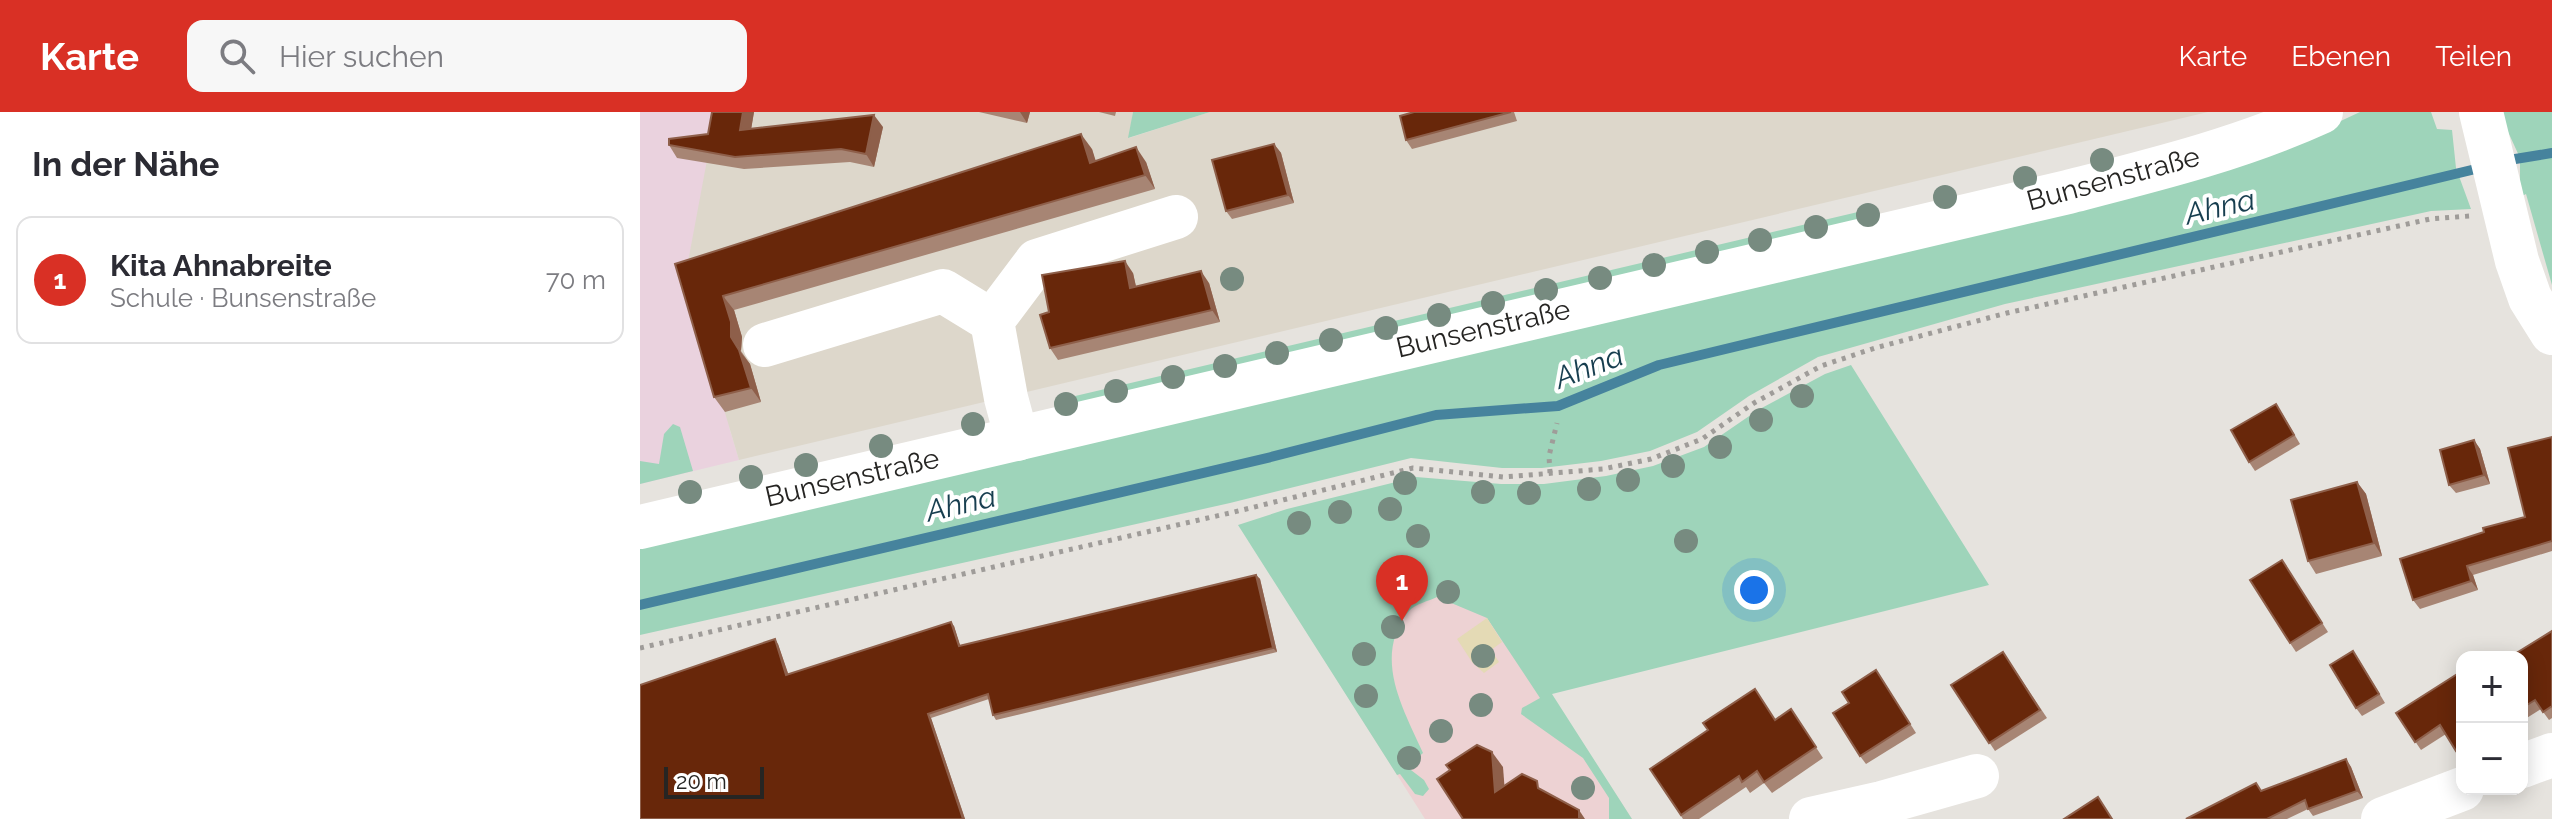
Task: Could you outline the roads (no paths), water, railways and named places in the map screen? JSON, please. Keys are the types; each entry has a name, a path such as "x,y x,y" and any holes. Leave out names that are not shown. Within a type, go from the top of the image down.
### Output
{"street":[{"name":"Bunsenstraße","path":"640,527 2068,192 2187,161 2321,112"},
{"path":"2482,117 2487,208 2530,298 2552,333"},
{"path":"1017,439 992,321 1037,261 1176,217"},
{"path":"765,345 943,291 992,321"},
{"path":"2528,764 2552,755"},
{"path":"1811,819 1885,811 1977,776"},
{"path":"2383,819 2456,791"}],"waterway":[{"name":"Ahna","path":"2503,161 2552,153"},
{"name":"Ahna","path":"640,605 1271,457 1436,415 1558,406 1659,365 2484,167"}],"place":[{"name":"Kita Ahnabreite","path":"1402,621"}]}
